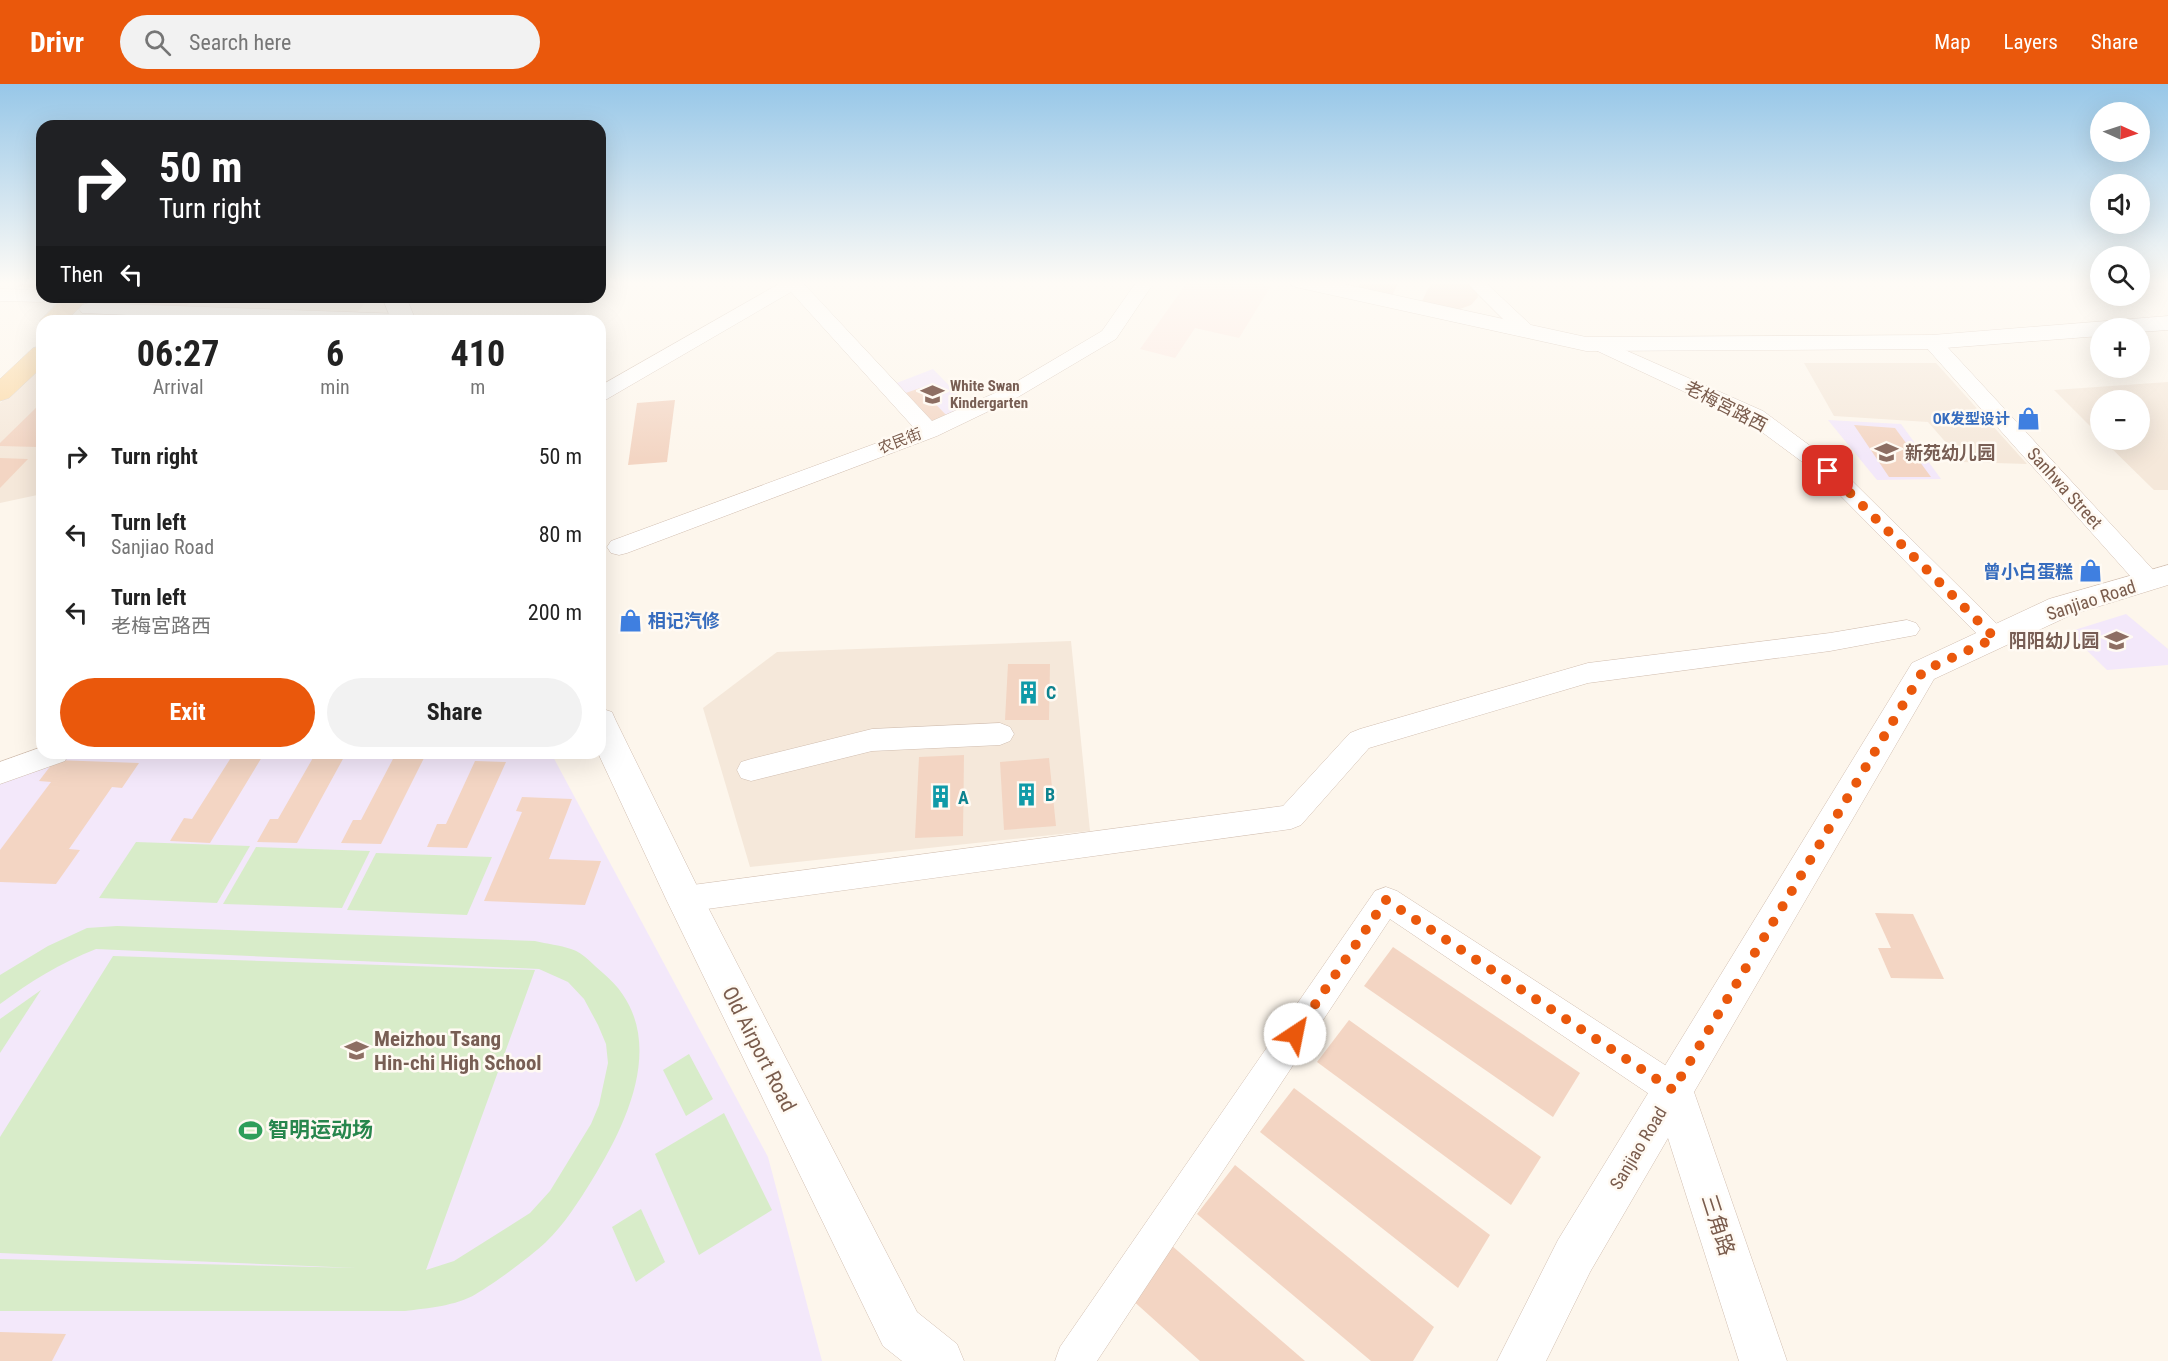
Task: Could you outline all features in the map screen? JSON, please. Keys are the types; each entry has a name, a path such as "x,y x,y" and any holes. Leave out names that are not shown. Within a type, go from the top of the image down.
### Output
{"main road":[{"path":"0,369 31,341"},
{"path":"0,393 36,359"}],"street":[{"path":"606,392 694,341"},
{"path":"848,341 929,431"},
{"name":"农民街","path":"619,547 929,431 1011,393 1100,341"},
{"path":"1571,341 1586,344 1950,341"},
{"name":"Sanhwa Street","path":"1932,342 2158,578"},
{"name":"老梅宮路西","path":"1598,344 1755,416 1828,471 1995,638"},
{"name":"Sanjiao Road","path":"1521,1361 1574,1256 1923,671 2060,607 2158,578"},
{"path":"685,899 1291,817 1360,740 1588,673 1830,642 1907,629"},
{"name":"Old Airport Road","path":"606,733 898,1345 940,1361"},
{"path":"751,770 872,741 1000,734"},
{"path":"0,773 38,759"},
{"path":"1074,1361 1386,900 1673,1090"},
{"name":"三角路","path":"1673,1090 1763,1361"}],"shaded area":[{"path":"1146,341 1187,341 1175,358 1140,349"},
{"path":"1804,363 1936,363 2027,464 1963,462 1928,422 1834,416"},
{"path":"36,369 36,495 0,503 0,403"},
{"name":"White Swan Kindergarten","path":"933,369 970,407 930,422 894,384"},
{"path":"2168,382 2168,490 2154,490 2113,450 2150,450 2150,390 2090,390 2090,426 2054,390"},
{"name":"新苑幼儿园","path":"1828,420 1901,424 1941,479 1877,480"},
{"name":"阳阳幼儿园","path":"2126,614 2168,649 2168,665 2107,670 2068,632"},
{"path":"1071,641 1090,831 750,867 703,708 777,652"},
{"name":"Meizhou Tsang Hin-chi High School","path":"52,759 554,759 768,1157 822,1361 0,1361 0,775"}],"green space":[{"path":"136,842 250,846 217,903 99,898"},
{"path":"256,847 370,851 342,908 223,904"},
{"path":"376,853 492,857 467,915 347,910"},
{"path":"117,926 535,941 571,949 580,953 603,973 624,996 635,1021 639,1047 637,1075 630,1103 606,1156 582,1196 553,1235 512,1270 476,1294 460,1301 405,1311 0,1311 0,1259 357,1268 0,1253 0,1137 113,956 535,970 426,1270 454,1261 530,1213 550,1191 591,1124 599,1105 608,1063 606,1044 598,1025 584,999 568,982 539,969 96,949 46,973 0,1004 0,975 48,946 87,928"},
{"path":"41,990 0,1053 0,1019"},
{"path":"689,1054 713,1099 686,1116 663,1070"},
{"path":"724,1113 772,1210 699,1255 655,1154"},
{"path":"641,1209 665,1262 636,1282 612,1227"}],"building":[{"path":"920,388 949,418 929,425 900,395"},
{"path":"675,400 667,462 628,465 637,403"},
{"path":"36,408 36,447 0,446 0,443"},
{"path":"1854,425 1895,428 1931,477 1889,477"},
{"path":"0,458 28,459 0,488"},
{"name":"C","path":"1008,664 1050,664 1049,720 1005,720"},
{"name":"A","path":"964,755 963,836 915,838 919,757"},
{"name":"B","path":"1049,758 1056,826 1004,830 1000,762"},
{"path":"230,759 261,759 210,843 170,841 184,818 192,819"},
{"path":"312,759 343,759 297,843 257,842 270,819 278,819"},
{"path":"393,759 424,759 381,844 341,843 353,820 361,820"},
{"path":"55,760 139,763 122,788 112,787 69,849 80,850 56,884 0,882 0,850 51,782 39,781"},
{"path":"475,761 506,762 467,848 427,847 437,824 446,824"},
{"path":"522,797 572,799 549,859 601,861 585,905 484,901 522,812 516,811"},
{"path":"1875,913 1913,914 1944,979 1891,978 1878,948 1891,948"},
{"path":"1393,947 1580,1073 1553,1117 1364,986"},
{"path":"1349,1020 1541,1157 1511,1205 1317,1062"},
{"path":"1294,1088 1490,1235 1458,1288 1260,1132"},
{"path":"1235,1165 1434,1327 1413,1361 1371,1361 1197,1214"},
{"path":"1171,1245 1305,1361 1200,1361 1130,1298"},
{"path":"0,1332 66,1334 52,1361 0,1361"}],"place":[{"name":"White Swan Kindergarten","path":"932,395"},
{"name":"OK发型设计","path":"2028,419"},
{"name":"新苑幼儿园","path":"1887,452"},
{"name":"曾小白蛋糕","path":"2091,571"},
{"name":"相记汽修","path":"630,620"},
{"name":"阳阳幼儿园","path":"2117,640"},
{"name":"C","path":"1028,692"},
{"name":"B","path":"1027,794"},
{"name":"A","path":"940,797"},
{"name":"Meizhou Tsang Hin-chi High School","path":"356,1051"},
{"name":"智明运动场","path":"250,1130"}],"route":[{"path":"1295,1034 1386,900 1673,1090 1923,671 1995,638 1828,471"}]}
